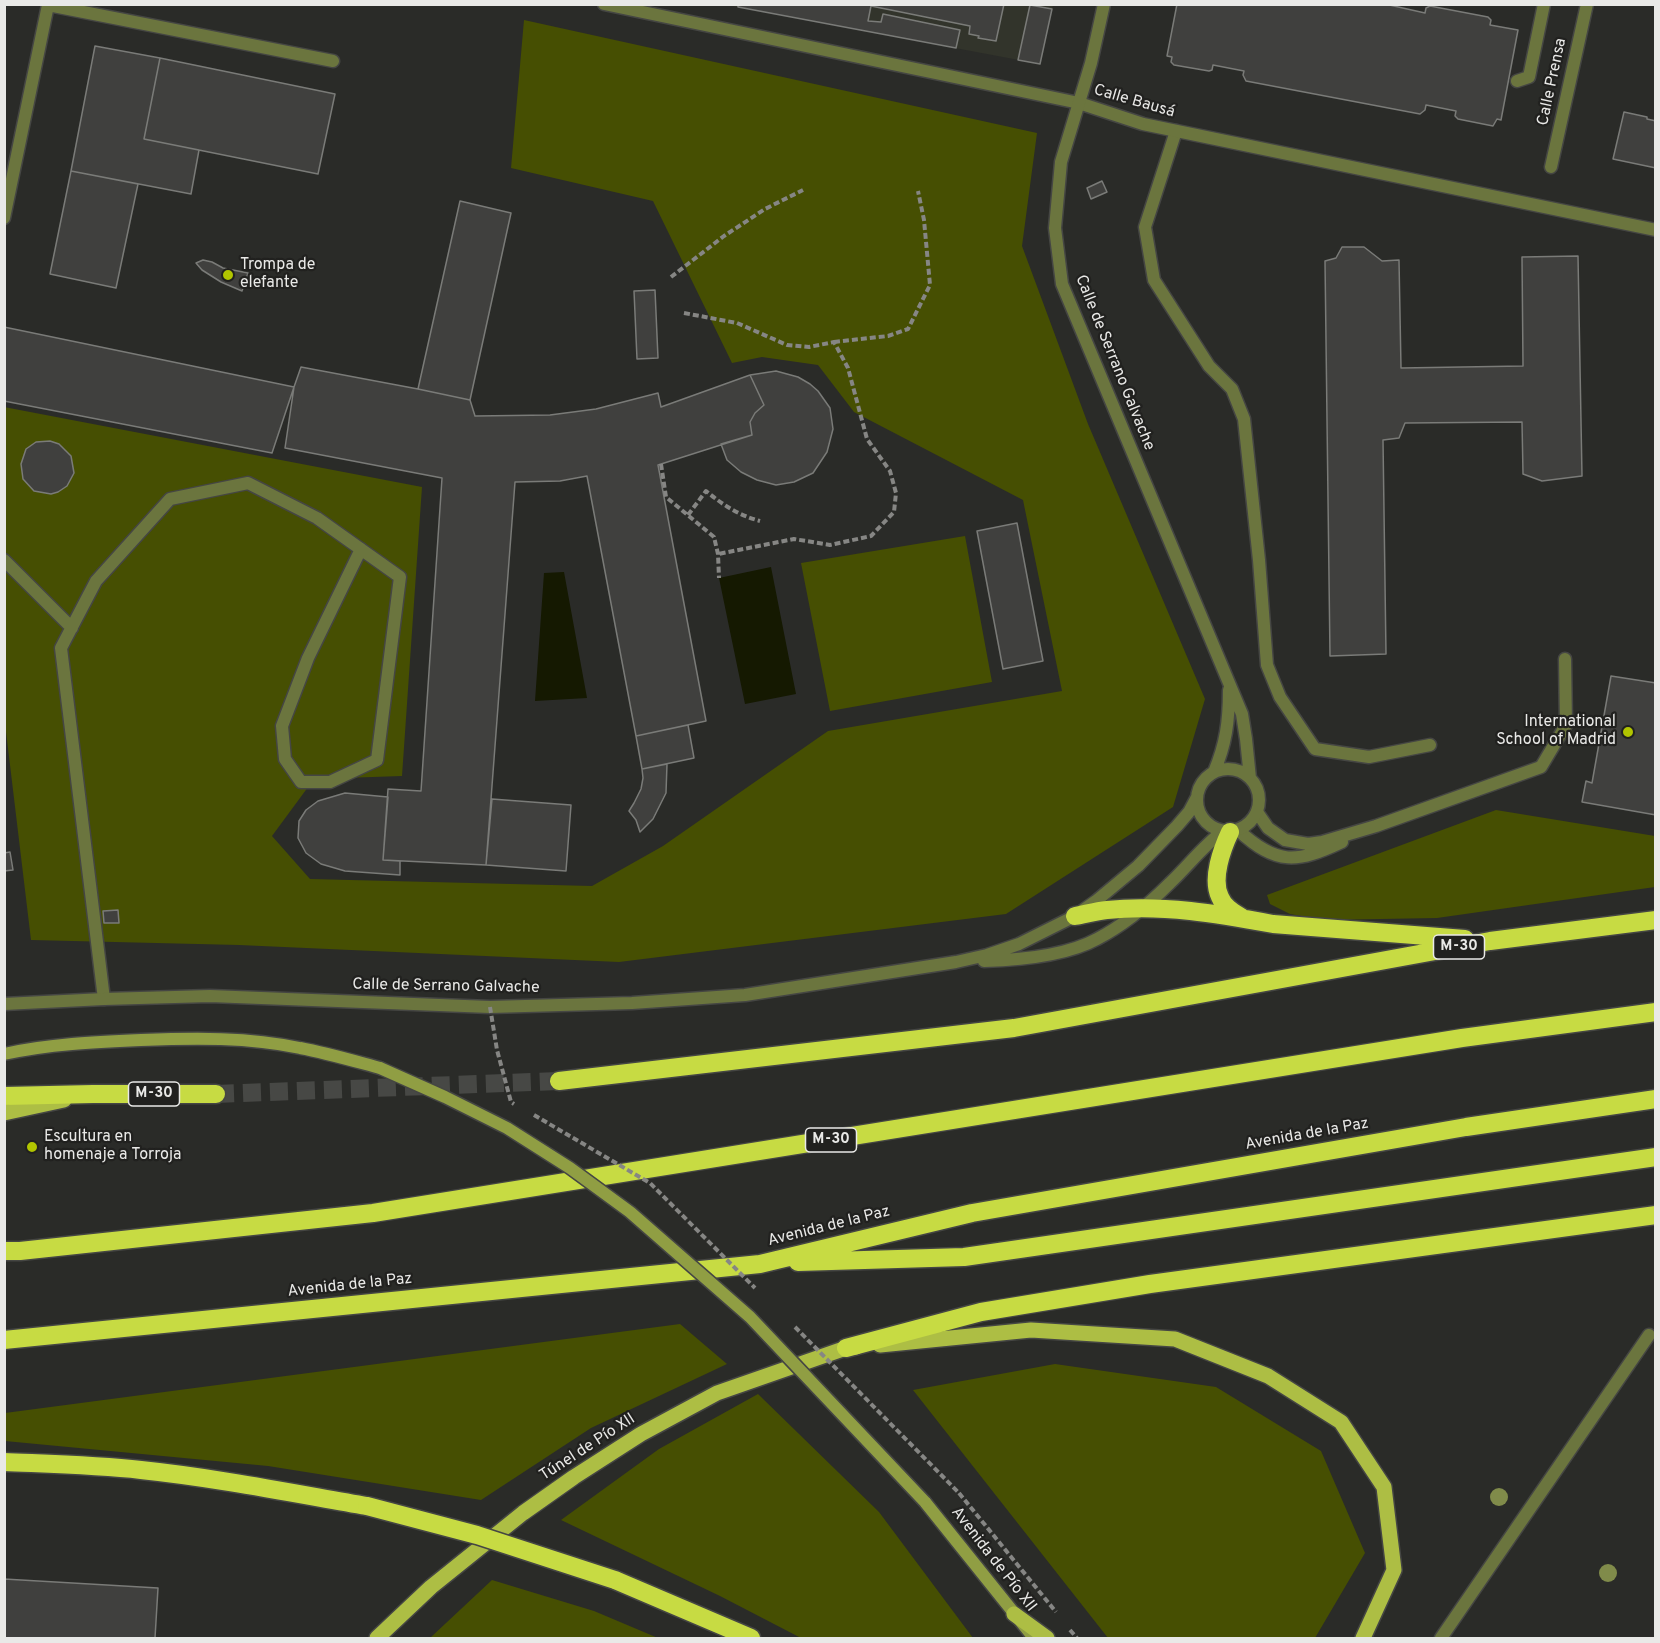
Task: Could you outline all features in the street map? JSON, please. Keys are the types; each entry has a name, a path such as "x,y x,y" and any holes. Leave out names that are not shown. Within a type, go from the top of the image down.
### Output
{"highway":[{"path":"1230,831 1219,860 1217,878 1219,896 1227,908 1242,918"},
{"path":"1075,915 1107,910 1168,909 1273,924 1490,941"},
{"name":"M-30","path":"560,1081 1014,1028 1490,941 1656,920"},
{"name":"M-30","path":"4,1251 373,1213 1450,1040 1656,1012"},
{"name":"M-30","path":"4,1096 216,1094"},
{"name":"Avenida de la Paz","path":"4,1340 760,1264 972,1213 1466,1127 1656,1099"},
{"path":"760,1264 964,1257 1656,1157"},
{"path":"846,1348 981,1312 1139,1286 1656,1215"},
{"path":"4,1462 141,1470 215,1479 368,1506 477,1535 615,1580 752,1638"}],"main road":[{"name":"Avenida de Pío XII","path":"4,1054 28,1049 106,1041 185,1038 240,1040 300,1048 380,1068 445,1096 507,1128 570,1168 630,1212 750,1317 925,1502 1034,1638"},
{"path":"4,1113 93,1094"},
{"name":"Túnel de Pío XII","path":"379,1637 431,1587 523,1513 641,1434 717,1393 846,1348 1031,1330 1175,1339 1268,1376 1341,1422 1384,1487 1394,1570 1363,1638"},
{"path":"1014,1614 1047,1638"}],"street":[{"name":"Calle Bausá","path":"604,4 1079,103 1143,124 1656,230"},
{"name":"Calle de Serrano Galvache","path":"1104,4 1091,63 1061,162 1055,228 1062,284 1242,714 1250,777"},
{"path":"1517,81 1529,77 1544,4"},
{"name":"Calle Prensa","path":"1551,167 1587,4"},
{"path":"4,218 48,5 333,61"},
{"path":"1176,131 1145,227 1154,280 1209,366 1232,389 1245,418 1267,665 1280,697 1315,749 1369,757 1430,745"},
{"path":"104,999 61,648 96,581 170,499 248,483 317,518 361,549 400,577 377,760 330,782 301,782 285,759 282,726 308,658 361,549"},
{"path":"4,560 72,628"},
{"path":"1257,812 1268,828 1285,840 1308,844 1322,842 1376,826 1541,767 1566,725 1565,659"},
{"name":"Calle de Serrano Galvache","path":"1214,772 1223,752 1228,728 1229,686"},
{"path":"1230,831 1246,826 1253,820 1260,803 1259,794 1256,785 1243,772 1223,769 1206,778 1200,787 1197,807 1200,815 1214,828 1230,831 1278,856 1300,858 1323,851 1376,826"},
{"name":"Calle de Serrano Galvache","path":"4,1004 210,996 490,1008 632,1003 745,995 956,962 1019,944 1075,915 1096,901 1138,866 1177,826 1189,812 1197,797"},
{"name":"Calle de Serrano Galvache","path":"956,962 1043,955 1074,949 1096,940 1116,928 1171,883 1212,839 1230,831"},
{"path":"1441,1638 1649,1335"}],"path":[{"path":"671,277 765,208 804,190"},
{"path":"684,313 736,323 787,345 809,347 888,336 908,329 930,285 924,220 918,191"},
{"path":"718,554 794,539 830,545 871,536 894,512 896,493 890,471 867,439 848,368 834,342"},
{"path":"661,464 666,497 714,537 718,554 719,578"},
{"path":"688,514 706,490 731,510 760,521"},
{"path":"959,1493 1063,1620"},
{"path":"1070,1629 1077,1638"}],"shaded area":[{"path":"727,5 1053,5 1040,64"},
{"path":"771,567 796,694 745,704 719,578"},
{"path":"564,572 587,698 535,701 544,573"}],"green space":[{"path":"524,20 1037,133 1022,246 1088,424 1205,699 1173,807 1006,914 619,962 239,945 31,940 4,715 4,407 422,487 402,776 314,779 272,836 310,879 592,886 663,846 828,731 1062,691 1023,500 854,412 818,365 762,357 732,363 653,201 511,168"},
{"path":"965,536 992,682 830,711 801,563"},
{"path":"1496,810 1655,836 1655,887 1437,918 1325,920 1290,914 1270,904 1267,895"},
{"path":"680,1324 727,1364 591,1428 481,1500 268,1466 5,1441 5,1413"},
{"path":"1055,1364 1216,1387 1321,1451 1365,1553 1315,1638 1108,1638 913,1390"},
{"path":"758,1394 879,1512 973,1638 801,1638 720,1596 561,1520 659,1449"},
{"path":"492,1580 594,1611 658,1638 430,1638"}],"building":[{"path":"738,4 1004,4 996,41 969,34 970,26 871,6 868,21 881,22 883,14 960,30 956,48 738,7"},
{"path":"1177,4 1385,4 1425,13 1426,8 1430,6 1488,17 1491,20 1490,25 1518,30 1501,120 1497,119 1493,126 1458,119 1455,116 1456,111 1426,105 1425,110 1420,114 1246,81 1244,71 1213,65 1212,70 1209,71 1174,65 1171,62 1172,57 1167,56"},
{"path":"1030,5 1052,9 1040,64 1018,60"},
{"path":"95,46 160,58 144,139 199,150 191,194 71,171"},
{"path":"160,58 335,94 318,174 144,139"},
{"path":"1624,112 1656,121 1656,168 1613,159"},
{"path":"71,171 138,184 116,288 50,274"},
{"path":"1102,181 1107,192 1091,199 1087,188"},
{"path":"460,201 511,213 470,400 418,389"},
{"path":"1342,247 1364,247 1382,261 1399,260 1401,368 1523,366 1522,257 1578,256 1582,476 1542,481 1523,474 1522,422 1405,423 1399,438 1383,440 1386,654 1330,656 1325,261 1336,258"},
{"name":"Trompa de elefante","path":"203,260 223,268 248,273 242,291 202,270 196,263"},
{"path":"655,290 658,358 637,359 634,291"},
{"path":"4,327 294,387 272,453 4,401"},
{"path":"301,367 470,400 475,416 550,415 596,409 658,393 661,407 750,375 764,405 755,413 750,422 752,435 658,465 706,721 636,736 587,476 560,481 515,482 486,865 383,860 388,789 421,791 442,478 285,448 294,387"},
{"path":"776,371 798,377 818,391 830,408 833,429 827,452 813,473 794,482 776,485 757,480 741,472 727,460 721,444 752,435 750,422 755,413 764,405 750,375"},
{"path":"50,441 59,444 71,456 74,473 67,486 51,494 34,491 23,479 21,464 26,449 36,442"},
{"path":"1017,523 1043,661 1003,669 977,531"},
{"name":"International School of Madrid","path":"1611,676 1656,683 1656,815 1582,802 1586,781 1592,783"},
{"path":"688,725 694,758 642,769 636,736"},
{"path":"667,764 666,793 653,819 640,832 636,820 629,811 641,789 642,769"},
{"path":"345,793 388,797 383,860 400,861 400,875 345,871 321,864 306,853 298,838 299,821 306,810 318,801"},
{"path":"492,799 571,805 566,871 486,865"},
{"path":"10,852 13,870 4,871 4,853"},
{"path":"118,910 119,923 104,923 103,911"},
{"path":"4,1579 158,1588 155,1638 4,1638"}],"tunnel":[{"path":"216,1094 559,1081"}],"place":[{"name":"Trompa de elefante","path":"228,275"},
{"name":"International School of Madrid","path":"1628,732"},
{"name":"Escultura en homenaje a Torroja","path":"32,1147"}]}
